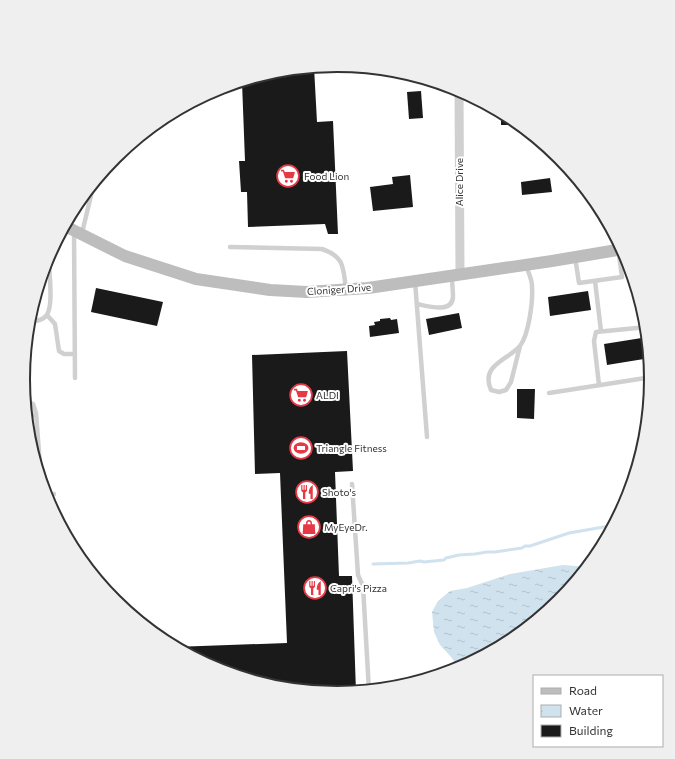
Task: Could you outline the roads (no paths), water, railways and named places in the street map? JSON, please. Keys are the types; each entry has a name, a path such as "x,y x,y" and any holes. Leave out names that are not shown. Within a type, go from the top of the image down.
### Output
{"main road":[{"name":"Cloniger Drive","path":"73,230 125,256 196,279 270,290 307,292 368,288 456,276 575,257 615,247"}],"street":[{"name":"Alice Drive","path":"456,276 459,97"}],"lane":[{"path":"75,378 73,230 87,202"},
{"path":"230,247 322,249 331,252 339,258 343,269 346,290"},
{"path":"575,257 579,283 622,277 621,260"},
{"path":"520,346 494,366 489,375 491,390 499,392 506,390 511,382 520,346 526,331 532,300 532,284 526,265"},
{"path":"36,321 40,321 47,315 50,306 49,272"},
{"path":"417,304 447,307 453,297 456,276"},
{"path":"415,281 427,437"},
{"path":"595,281 601,331"},
{"path":"47,315 55,324 59,351 64,354 75,354"},
{"path":"599,385 594,341 596,332 640,328"},
{"path":"550,393 645,378"},
{"path":"31,403 33,404 36,415 39,454"},
{"path":"352,484 358,575 363,586 369,685"}],"water":[{"path":"563,565 581,566 555,597 525,623 491,646 455,664 440,645 434,632 432,612 438,601 450,591 467,588 510,574"}],"waterway":[{"path":"373,564 444,560 446,558 459,555 522,548 569,533 608,526"}],"place":[{"name":"Food Lion","path":"288,176"},
{"name":"ALDI","path":"301,395"},
{"name":"Triangle Fitness","path":"301,448"},
{"name":"Shoto's","path":"307,492"},
{"name":"MyEyeDr.","path":"309,527"},
{"name":"Capri's Pizza","path":"315,588"}]}
